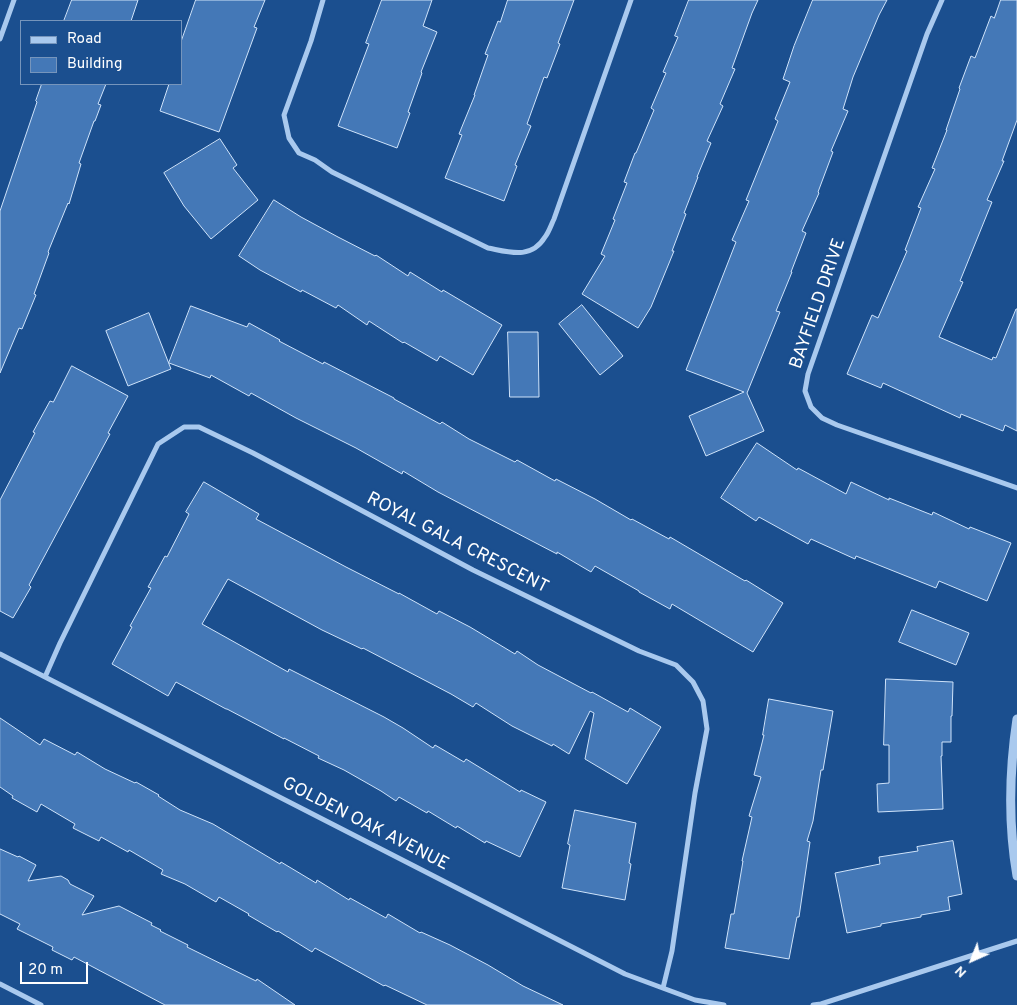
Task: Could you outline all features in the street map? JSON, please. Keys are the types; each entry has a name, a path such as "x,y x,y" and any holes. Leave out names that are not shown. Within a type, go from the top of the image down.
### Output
{"street":[{"path":"0,39 14,0"},
{"path":"323,0 284,115 289,138 298,153 315,160 332,172 488,248 526,253 535,248 545,238 554,220 631,0"},
{"name":"BAYFIELD DRIVE","path":"942,0 927,34 843,273 808,374 805,391 811,407 822,418 836,426 1017,488"},
{"name":"ROYAL GALA CRESCENT","path":"45,677 158,444 184,427 198,427 238,446 473,570 639,651 676,665 693,682 703,701 708,729 695,793 672,951 664,988"},
{"name":"GOLDEN OAK AVENUE","path":"0,654 625,974 695,1000 724,1005"},
{"path":"1017,719 1012,759 1010,802 1012,844 1017,876"},
{"path":"813,1005 1017,941"},
{"path":"0,984 41,1005"}],"building":[{"path":"72,0 138,0 131,20 64,20"},
{"path":"196,0 265,0 254,27 257,28 219,132 160,111 169,85 182,85 182,39"},
{"path":"382,0 432,0 423,26 437,32 421,72 408,112 410,113 397,148 338,126 369,44 366,43"},
{"path":"508,0 574,0 558,43 560,44 547,78 544,77 527,124 531,126 515,165 517,166 504,201 445,178 462,135 459,134 475,95 488,55 485,54"},
{"path":"689,0 758,0 732,68 735,69 720,104 723,106 707,141 711,143 684,213 686,214 672,251 674,251 651,307 638,328 582,294 605,256 601,254 627,183 624,182 654,110 651,108 666,73 663,72 678,37 675,36"},
{"path":"813,0 887,0 853,77 843,109 848,111 831,151 833,152 819,193 802,231 806,233 776,311 780,312 747,393 764,431 706,456 689,416 744,392 686,370 736,242 732,240 749,201 746,200 778,121 775,119 790,82 783,79"},
{"path":"1001,0 1017,0 1017,120 1002,161 1004,161 987,200 992,202 960,281 963,282 939,337 992,360 993,357 996,358 1017,309 1017,431 1005,425 1003,431 961,414 960,418 883,383 881,388 847,374 872,315 878,318 907,251 905,250 921,208 918,207 935,169 932,168 947,130 959,88 971,56 975,58 991,16 994,18"},
{"path":"42,85 106,85 98,104 101,105 79,163 81,164 69,204 48,252 34,294 36,295 22,329 19,328 0,373 0,211"},
{"path":"220,139 237,165 233,168 258,200 211,239 184,206 164,173"},
{"path":"274,200 338,237 376,255 408,276 410,272 442,292 443,290 502,325 473,375 440,356 437,361 403,343 369,321 367,325 338,305 336,308 302,290 301,292 260,270 239,256"},
{"path":"582,305 623,356 600,375 559,324"},
{"path":"191,306 247,327 249,323 323,364 324,362 440,424 442,422 469,439 515,462 517,460 555,481 556,479 669,539 670,537 783,603 753,652 672,604 670,609 595,566 591,572 557,552 557,554 438,492 403,471 402,474 251,393 249,396 211,375 210,378 169,363"},
{"path":"149,313 171,369 128,386 106,331"},
{"path":"508,332 538,332 539,397 510,397"},
{"path":"72,366 128,396 108,433 110,434 29,585 31,587 13,618 0,611 0,500 35,433 33,432 50,401 53,402"},
{"path":"757,443 797,470 798,468 846,494 851,482 889,500 889,498 932,515 933,512 969,529 970,527 1011,543 987,601 939,581 936,588 856,556 855,559 811,539 808,544 759,517 756,521 721,498"},
{"path":"204,482 259,514 256,519 437,614 439,611 470,627 515,654 517,651 538,665 628,712 630,708 661,727 627,784 585,759 594,713 590,711 569,754 553,744 552,746 512,726 476,703 473,707 363,648 322,630 228,579 202,624 288,672 289,669 384,717 433,748 435,745 464,762 466,759 520,792 521,790 546,802 520,857 486,841 485,843 457,826 456,828 428,811 427,813 399,797 396,801 344,770 318,758 319,756 176,682 168,696 112,664 151,588 148,587 165,556 167,557 189,514 186,512"},
{"path":"912,610 969,633 956,665 899,642"},
{"path":"886,679 953,682 951,742 942,742 943,809 878,812 877,784 889,783 889,745 884,745"},
{"path":"769,699 833,711 813,821 807,841 810,842 799,917 797,917 789,959 725,948 731,914 734,914 742,861 752,817 749,816 761,777 754,775 764,735"},
{"path":"0,718 40,745 44,739 75,755 77,752 105,769 136,782 180,810 213,824 316,883 317,880 349,900 350,898 386,918 388,914 420,933 450,945 523,986 563,1005 427,1005 384,986 315,948 312,952 219,897 216,902 185,884 161,874 163,870 129,850 128,852 101,837 99,841 73,828 75,824 41,804 37,812 12,798 13,796 0,787"},
{"path":"575,810 636,823 625,900 562,888"},
{"path":"953,841 962,894 948,897 950,910 847,933 835,873 880,864 879,857 918,851 917,847"},
{"path":"0,849 36,865 28,881 61,876 68,880 70,884 94,896 82,915 119,906 152,923 151,925 160,931 188,945 187,947 256,981 257,979 295,1005 165,1005 74,957 72,960 52,950 53,947 17,929 20,924 0,914"}]}
